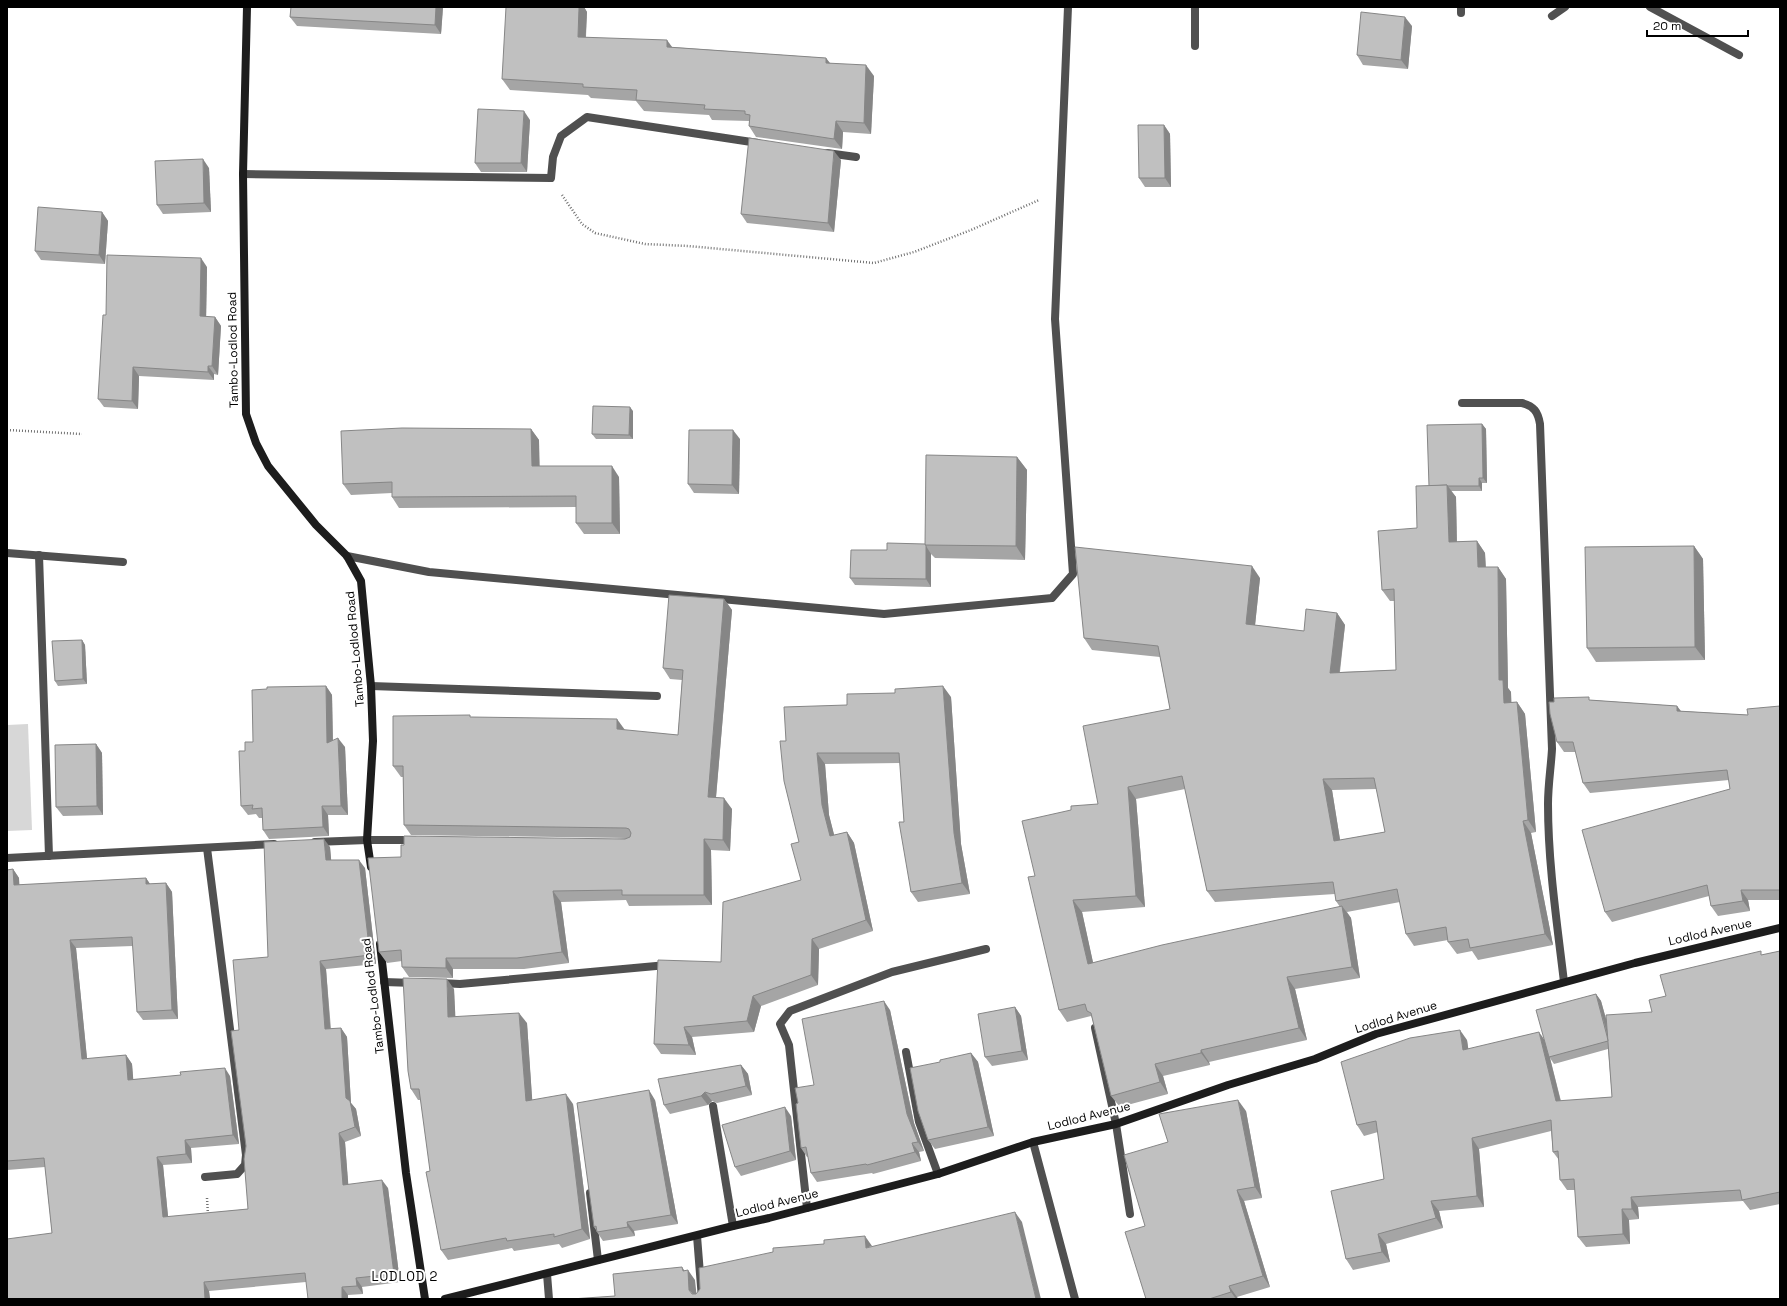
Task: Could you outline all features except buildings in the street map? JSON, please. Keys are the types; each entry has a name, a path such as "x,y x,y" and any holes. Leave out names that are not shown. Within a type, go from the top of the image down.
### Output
{"main road":[{"name":"Tambo-Lodlod Road","path":"247,7 243,174 246,414 256,443 268,466 316,525 347,556 361,581 371,686 373,741 368,840 372,879"},
{"name":"Lodlod Avenue","path":"445,1299 938,1174 1033,1142 1116,1124 1228,1085 1316,1059 1376,1034 1635,963 1780,928"},
{"name":"Tambo-Lodlod Road","path":"378,935 406,1173 426,1299"}],"street":[{"path":"347,556 429,572 884,614 1052,598 1073,574 1056,319 1068,7"},
{"path":"1195,7 1195,46"},
{"path":"1552,16 1565,7"},
{"path":"1650,7 1739,55"},
{"path":"243,174 551,178 553,158 561,136 587,117 769,144"},
{"path":"816,151 856,157"},
{"path":"1462,403 1522,402 1528,404 1536,410 1540,424 1552,749 1548,790 1548,816 1554,900 1564,982"},
{"path":"7,552 123,562"},
{"path":"39,555 49,856"},
{"path":"371,686 657,696"},
{"path":"306,843 368,840 422,840"},
{"path":"7,858 284,844"},
{"path":"205,1177 237,1174 245,1165 246,1155 207,848"},
{"path":"807,1208 789,1045 780,1024 790,1011 892,972 986,949"},
{"path":"384,982 460,984 672,964"},
{"path":"1095,1028 1116,1124 1130,1214"},
{"path":"906,1052 919,1122 938,1174"},
{"path":"713,1106 733,1226"},
{"path":"1033,1142 1075,1299"},
{"path":"588,1184 598,1260"},
{"path":"697,1236 702,1299"},
{"path":"547,1274 549,1299"}],"path":[{"path":"551,178 582,224 595,234 645,244 688,246 874,263 914,252 971,230 1061,190"},
{"path":"7,430 82,434"},
{"path":"205,1177 208,1223"}],"shaded area":[{"path":"28,724 32,830 7,831 7,725"}],"district":[{"name":"LODLOD 2","path":"405,1276"}]}
